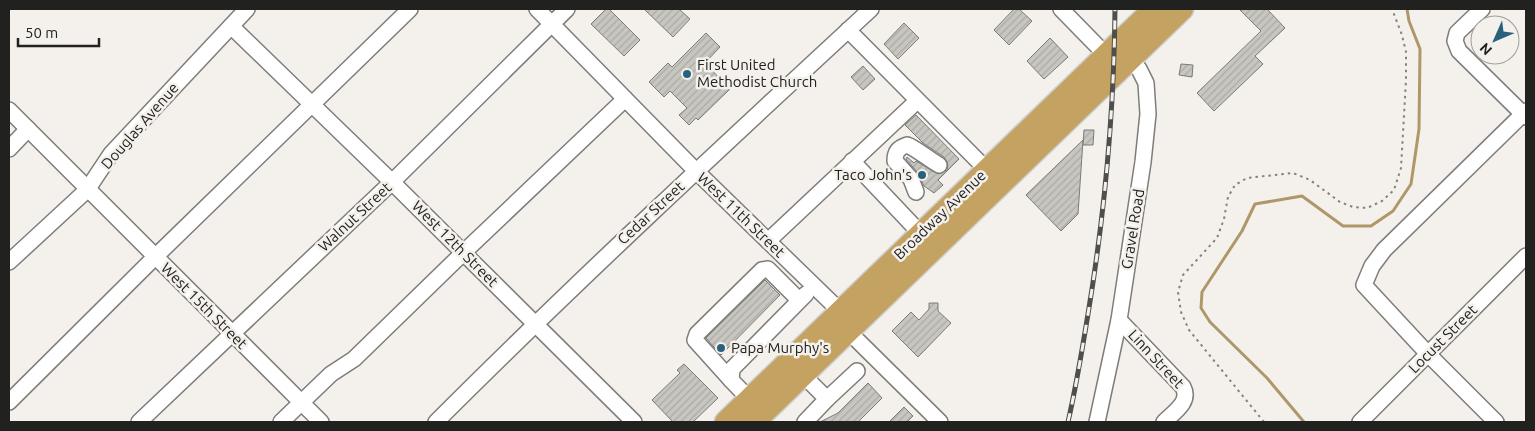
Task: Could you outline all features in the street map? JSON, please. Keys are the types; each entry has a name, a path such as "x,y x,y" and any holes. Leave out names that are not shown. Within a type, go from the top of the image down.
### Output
{"highway":[{"name":"Broadway Avenue","path":"726,422 756,412 796,368 1119,52 1154,9"},
{"name":"Broadway Avenue","path":"845,322 921,234 987,170 1119,52 1182,9"}],"street":[{"name":"Douglas Avenue","path":"9,262 87,190 111,154 247,9"},
{"path":"9,402 154,257 410,9"},
{"name":"West 11th Street","path":"538,9 696,171 814,285 845,322 940,422"},
{"name":"Walnut Street","path":"139,422 392,182 567,9"},
{"name":"Cedar Street","path":"436,422 535,323 871,9"},
{"name":"Gravel Road","path":"1061,9 1139,69 1146,83 1148,114 1143,162 1119,320 1097,422"},
{"path":"1482,9 1457,33 1454,41 1459,51 1525,114 1384,250 1372,266 1364,285 1428,354 1496,422"},
{"name":"West 12th Street","path":"231,26 392,182 634,422"},
{"path":"848,30 987,170"},
{"path":"281,422 331,374 354,359 626,98"},
{"path":"768,241 917,101"},
{"name":"West 15th Street","path":"9,110 321,422"},
{"path":"9,149 28,130"},
{"path":"916,192 911,179 895,161 897,150 907,145 938,165"},
{"path":"852,162 921,234"},
{"name":"Locust Street","path":"1360,422 1526,256"},
{"path":"756,412 731,380 695,340 697,334 762,270 768,269 799,300"},
{"path":"731,380 732,369 814,285"},
{"name":"Linn Street","path":"1119,320 1186,392 1182,404 1164,422"},
{"path":"796,368 828,399"},
{"path":"805,422 857,371"}],"path":[{"path":"1264,422 1189,330 1181,312 1178,292 1183,275 1217,238 1224,220 1228,197 1235,185 1247,178 1293,174 1310,180 1340,202 1353,207 1368,208 1382,201 1394,190 1401,168 1406,52 1392,9"}],"building":[{"path":"606,9 609,9 640,40 624,56 591,24"},
{"path":"644,9 679,9 690,19 673,37"},
{"path":"1014,9 1019,9 1032,21 1009,45 994,30"},
{"path":"1239,9 1267,9 1285,28 1255,56 1263,64 1214,111 1197,93 1261,31"},
{"path":"904,23 919,38 898,59 884,44"},
{"name":"First United Methodist Church","path":"706,33 720,47 705,63 730,89 698,120 696,118 689,125 679,115 687,108 670,91 664,97 649,82 668,63 672,67"},
{"path":"1050,38 1068,57 1044,79 1027,61"},
{"path":"1181,64 1193,65 1192,77 1179,75"},
{"path":"863,66 875,79 863,90 851,77"},
{"path":"916,115 959,159 938,180 943,185 934,193 924,186 918,173 906,159 907,157 914,163 916,161 938,174 947,170 948,165 944,157 923,143 905,125"},
{"path":"1084,130 1094,130 1093,145 1083,145"},
{"path":"1083,140 1078,214 1061,231 1026,195"},
{"path":"765,280 780,295 721,355 706,338"},
{"path":"929,303 938,303 938,311 951,323 918,357 892,331 911,312 919,320 929,309"},
{"path":"684,364 718,398 693,422 673,422 652,400 680,373 677,370"},
{"path":"868,383 882,398 858,422 820,422 838,413"},
{"path":"904,407 913,416 907,422 889,422"}],"waterway":[{"path":"1304,422 1267,378 1210,322 1201,308 1202,292 1242,231 1255,204 1302,196 1343,226 1371,226 1393,211 1411,184 1419,129 1420,49 1409,21 1407,9"}],"railway":[{"path":"1068,422 1088,314 1104,200 1113,86 1115,9"}],"place":[{"name":"First United Methodist Church","path":"687,74"},
{"name":"Taco John's","path":"922,175"},
{"name":"Papa Murphy's","path":"721,348"}]}
